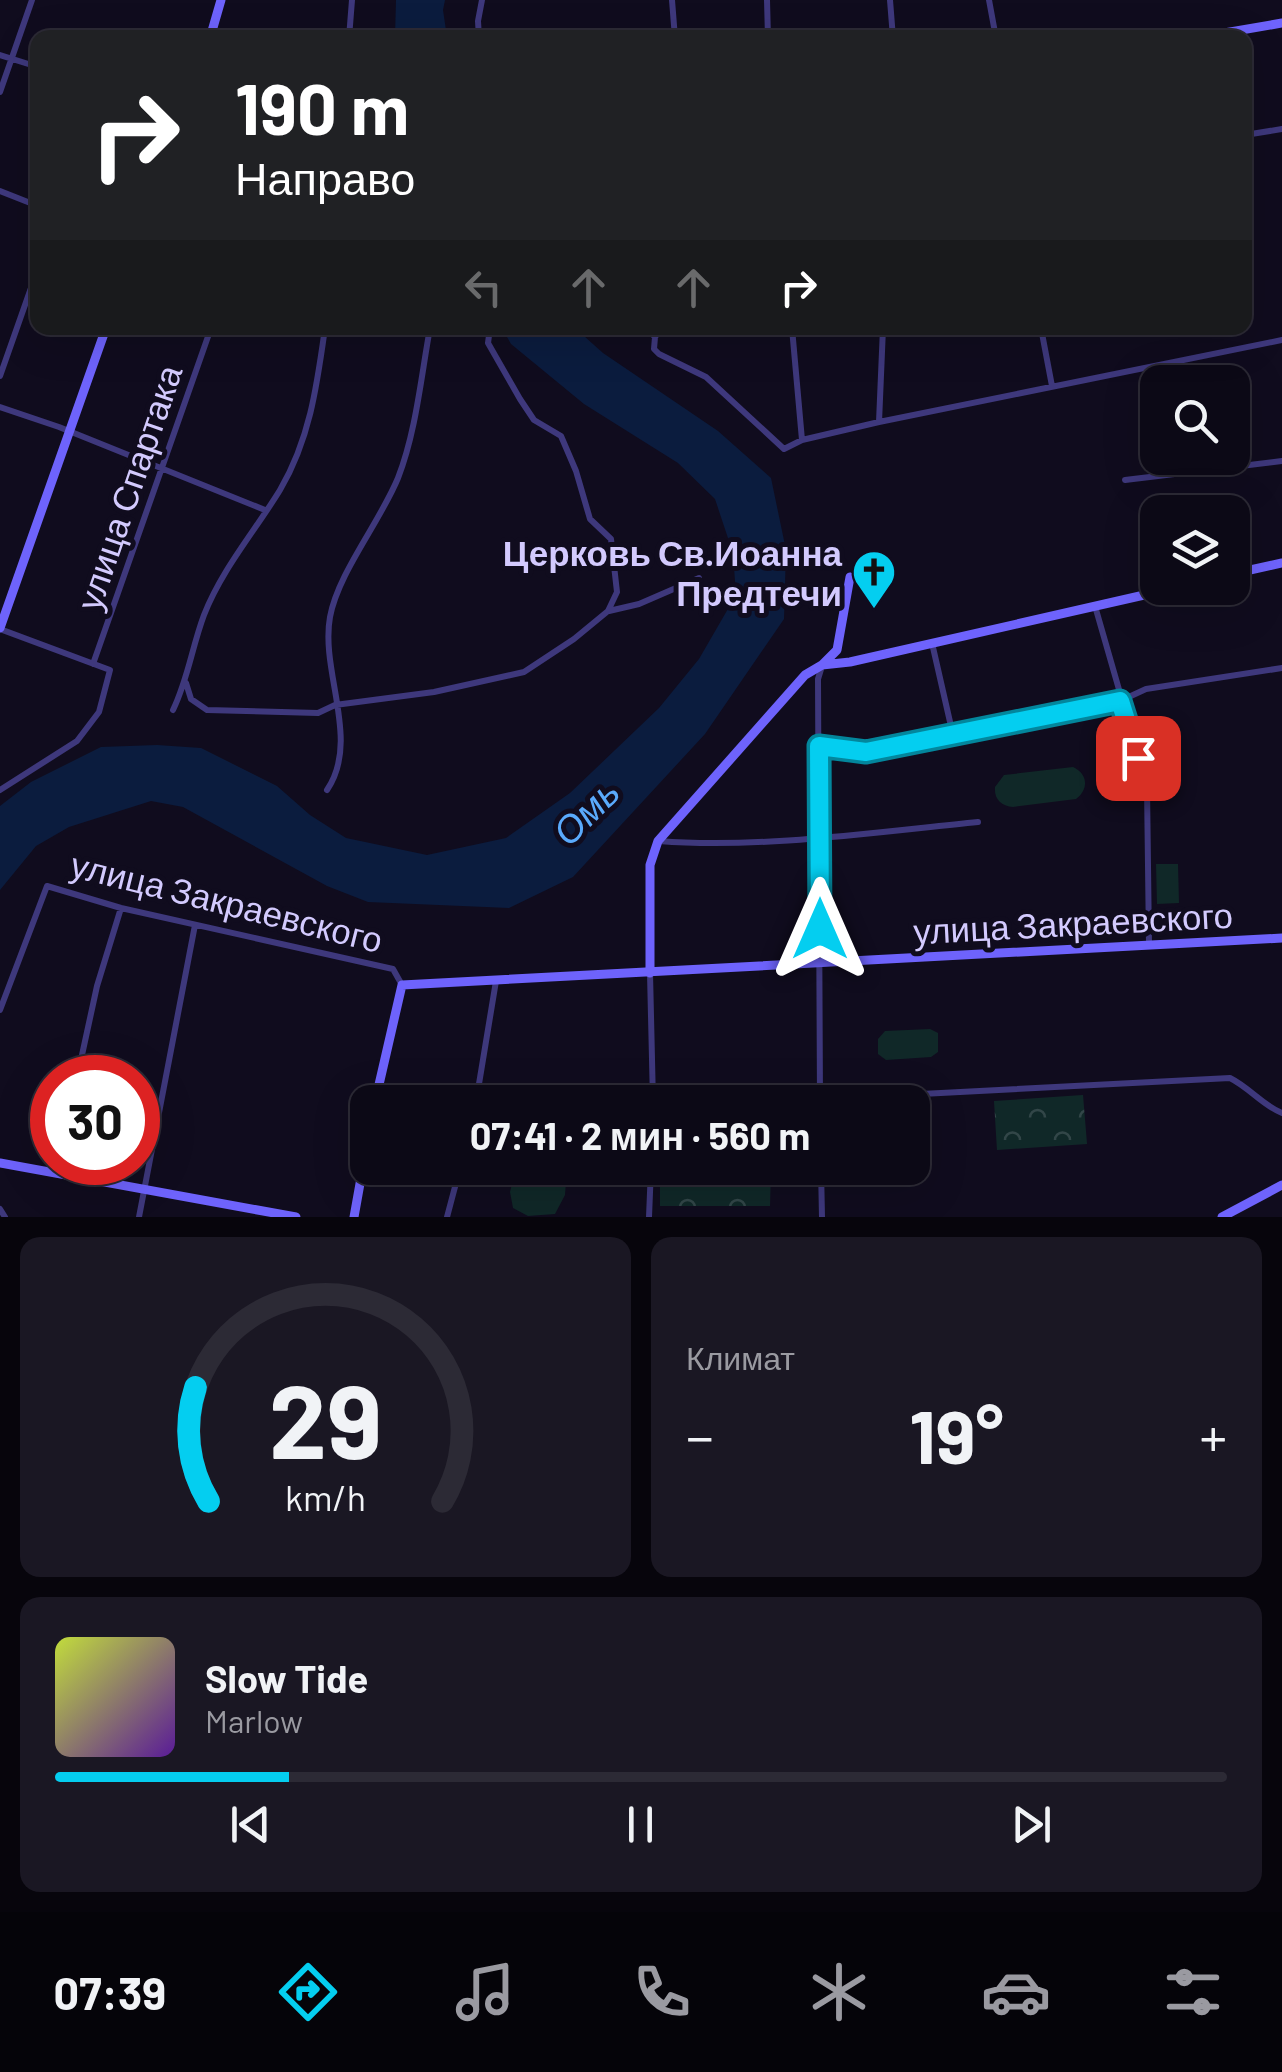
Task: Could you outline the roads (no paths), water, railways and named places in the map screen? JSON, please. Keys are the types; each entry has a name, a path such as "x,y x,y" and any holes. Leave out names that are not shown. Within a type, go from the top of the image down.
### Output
{"street":[{"path":"0,92 32,0"},
{"path":"212,30 221,0"},
{"path":"350,30 352,0"},
{"path":"479,30 482,0"},
{"path":"672,0 675,30"},
{"path":"767,0 768,30"},
{"path":"890,0 893,30"},
{"path":"989,0 995,30"},
{"path":"1241,30 1282,23"},
{"path":"0,55 30,65"},
{"path":"1252,134 1282,129"},
{"path":"0,191 30,203"},
{"path":"0,376 30,291"},
{"path":"0,790 78,741 99,712 110,670 0,629 103,335"},
{"name":"улица Спартака","path":"94,664 209,335"},
{"path":"173,710 186,683 204,614 302,446 325,335"},
{"path":"327,790 337,775 340,728 327,638 330,612 338,590 379,519 406,457 429,335"},
{"path":"186,683 191,699 207,710 318,713 335,705 434,692 524,672 608,611 617,592 611,539 590,519 561,436 544,428 527,410 488,344 489,335"},
{"path":"793,335 802,440"},
{"path":"879,422 884,335"},
{"path":"1042,335 1052,386"},
{"path":"654,336 654,349 668,362 706,377 784,449 802,440 879,422 1282,340"},
{"path":"0,407 265,510"},
{"path":"1125,480 1282,461"},
{"path":"1250,570 1282,563"},
{"path":"820,1085 818,679 822,665 837,650 850,577"},
{"path":"608,611 639,604 699,578"},
{"path":"653,1085 650,865 658,840 805,674 822,665 1140,596"},
{"path":"1095,606 1146,786 1149,944"},
{"path":"932,642 954,734"},
{"path":"819,746 866,752 1120,701 1146,689 1282,668"},
{"path":"658,840 682,843 820,837 978,822"},
{"name":"улица Закраевского","path":"0,1010 48,886 121,908 393,969 402,985 1282,938"},
{"path":"82,1055 97,986 121,908"},
{"path":"138,1217 195,925"},
{"path":"480,1085 496,980"},
{"path":"378,1085 402,985"},
{"path":"930,1095 1230,1078 1250,1088 1267,1107 1282,1114"},
{"path":"0,1163 30,1168"},
{"path":"121,1185 296,1217"},
{"path":"354,1217 360,1185"},
{"path":"448,1217 456,1185"},
{"path":"649,1217 650,1185"},
{"path":"821,1185 822,1217"},
{"path":"1222,1217 1282,1185"},
{"path":"0,1209 5,1217"}],"water":[{"path":"396,0 445,0 446,30 395,30"},
{"name":"Омь","path":"506,335 583,335 603,353 718,431 771,478 786,550 784,619 705,734 573,877 509,908 368,902 327,886 183,807 151,801 69,827 36,846 0,890 0,806 31,782 101,747 201,748 277,786 310,815 346,838 427,855 506,838 570,793 659,708 699,659 736,595 733,553 715,499 678,463 584,404 511,344"}],"place":[{"name":"Церковь Св.Иоанна Предтечи","path":"874,610"}]}
